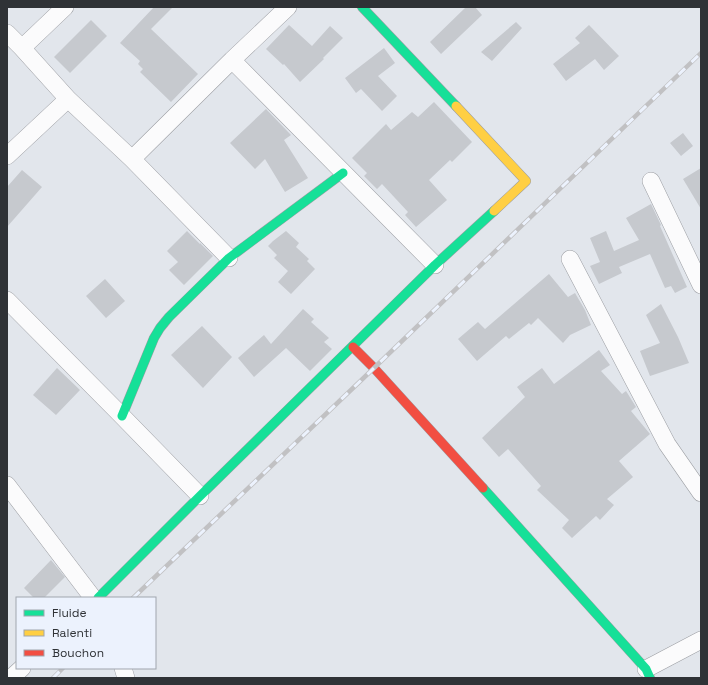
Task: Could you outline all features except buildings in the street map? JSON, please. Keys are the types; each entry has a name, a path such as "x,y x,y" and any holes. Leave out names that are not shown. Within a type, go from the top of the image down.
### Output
{"street":[{"path":"22,48 65,7"},
{"path":"132,159 288,7"},
{"path":"99,597 435,266 526,181 362,7"},
{"path":"7,33 68,99 132,159 229,258"},
{"path":"232,60 435,266"},
{"path":"7,156 68,99"},
{"path":"122,416 154,338 169,317 229,258 343,173"},
{"path":"651,181 701,285"},
{"path":"570,259 666,444 701,492"},
{"path":"7,300 200,496"},
{"path":"353,347 385,380 648,673 701,640"},
{"path":"7,485 92,597"},
{"path":"11,678 21,669"}],"railway":[{"path":"134,597 701,53"},
{"path":"53,678 62,669"}],"traffic: fast":[{"path":"362,7 456,106"},
{"path":"122,416 154,338 169,317 229,258 343,173"},
{"path":"99,597 435,265 494,211"},
{"path":"483,488 646,669 650,678"}],"traffic: slow":[{"path":"456,106 526,181 494,211"}],"traffic: jam":[{"path":"353,347 374,368 483,488"}]}
